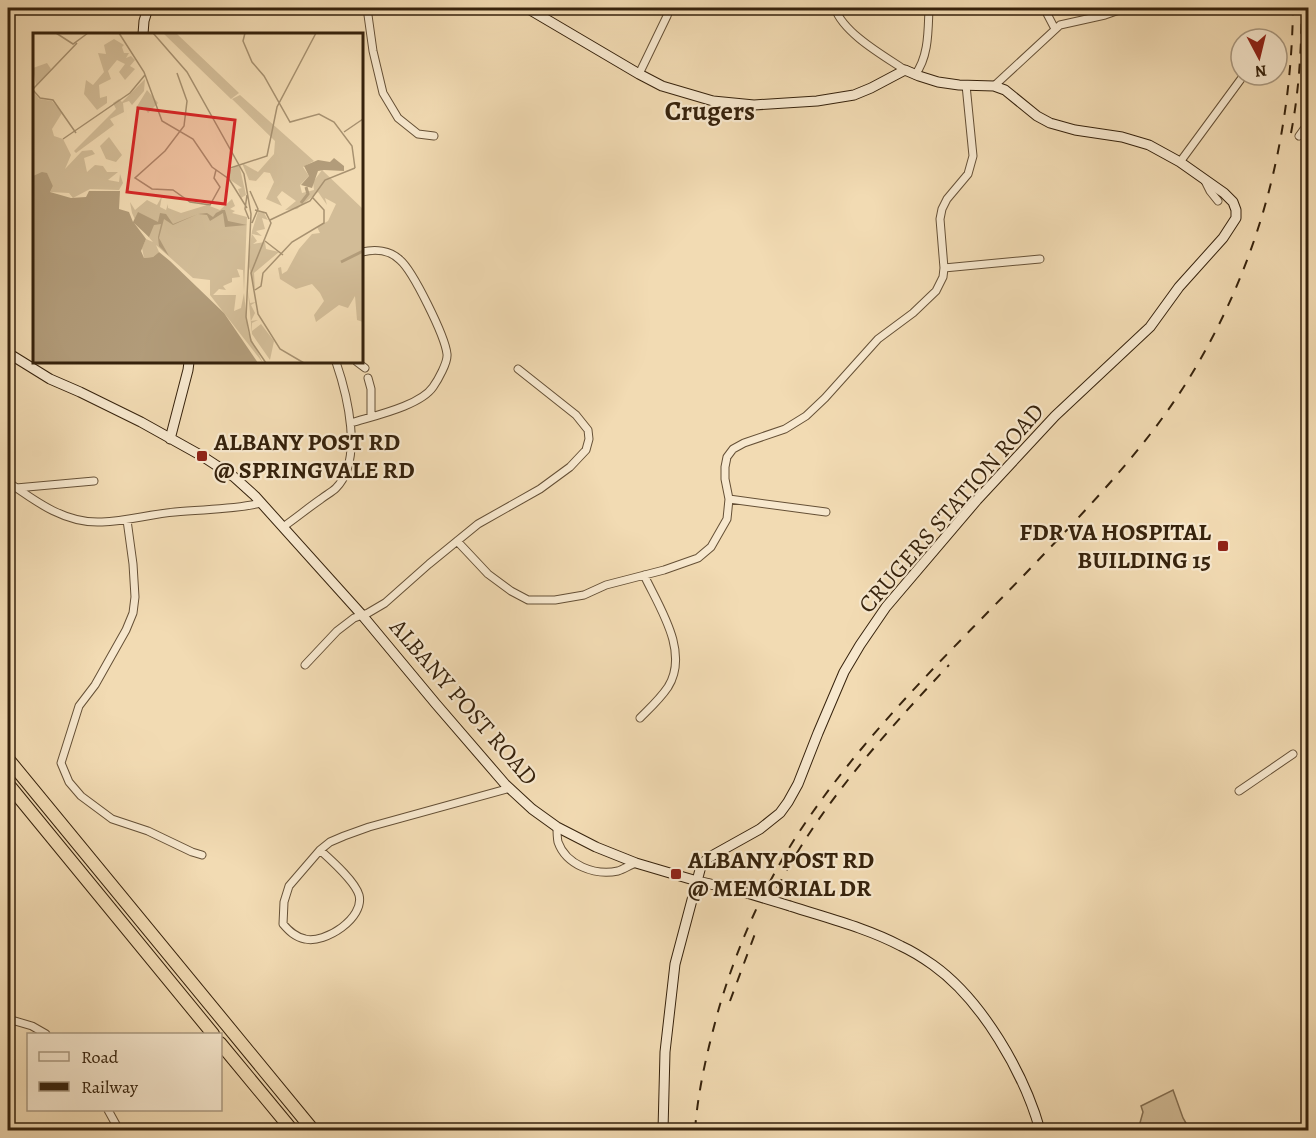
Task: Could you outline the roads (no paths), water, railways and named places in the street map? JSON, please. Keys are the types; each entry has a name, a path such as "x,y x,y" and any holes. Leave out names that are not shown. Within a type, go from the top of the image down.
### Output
{"highway":[{"path":"8,759 314,1131"},
{"path":"8,784 211,1033"},
{"path":"222,1045 292,1131"}],"street":[{"path":"143,33 148,8"},
{"path":"367,8 382,93 398,118 418,134 434,136"},
{"path":"527,8 662,86 713,101 754,105 817,101 854,95 905,70"},
{"path":"639,74 670,8"},
{"path":"835,8 853,33 887,59 915,75 938,82 994,86 1055,29 1066,23 1105,15 1125,8"},
{"path":"915,75 922,65 927,46 928,8"},
{"path":"1044,8 1055,29"},
{"path":"457,541 488,574 528,600 555,600 584,595 606,585 698,558 705,553 727,519 729,499 725,467 727,457 733,449 785,429 806,416 825,399 878,339 913,313 936,291 943,277 944,268 939,219 946,199 968,174 973,156 966,85"},
{"name":"CRUGERS STATION ROAD","path":"663,1131 665,1052 675,964 702,866 708,858 760,829 780,813 798,784 844,672 886,607 977,500 1055,416 1150,327 1179,287 1228,230 1236,214 1233,202 1224,193 1180,162 1149,145 1122,136 1075,130 1050,123 1036,116 1005,90 994,86"},
{"path":"1180,162 1235,87"},
{"path":"1299,135 1304,129 1308,129"},
{"path":"1204,179 1218,201"},
{"path":"351,423 422,399 433,388 447,355 438,327 423,296 401,260 390,253 379,250 363,252"},
{"path":"944,268 1040,259"},
{"name":"ALBANY POST ROAD","path":"8,354 50,379 119,411 202,456 234,477 261,503 362,615 510,788 532,809 557,827 596,847 636,863 737,890 872,933 901,946 934,966 973,1003 1001,1043 1027,1090 1040,1131"},
{"path":"170,439 189,363"},
{"path":"283,527 337,487 347,469 351,446 351,423 336,363"},
{"path":"358,363 365,368"},
{"path":"305,665 337,631 354,618 385,603 478,524 540,489 570,467 586,450 589,439 588,430 576,415 518,369"},
{"path":"368,378 371,389 371,417"},
{"path":"16,488 94,481"},
{"path":"8,482 37,503 60,515 100,523 173,512 244,507 261,503"},
{"path":"729,499 826,512"},
{"path":"127,519 133,564 135,597 133,613 100,676 79,706 61,763 69,782 81,795 112,819 148,831 202,855"},
{"path":"640,718 669,686 676,668 676,648 670,630 644,575"},
{"path":"1239,791 1293,754"},
{"path":"320,850 355,886 360,903 357,912 340,929 328,936 308,940 294,935 282,924 284,902 289,886 320,850 344,836 369,827 510,788"},
{"path":"557,827 558,841 567,857 584,868 597,873 619,870 636,863"},
{"path":"8,1019 32,1026 43,1033"},
{"path":"109,1111 119,1131"}],"railway":[{"path":"695,1130 704,1069 726,986 760,901 794,840 846,768 903,701 1068,529 1129,461 1166,413 1209,344 1250,253 1265,206 1277,157 1285,108 1291,59 1293,8"},
{"path":"1291,133 1299,72 1302,10"},
{"path":"777,888 813,827 855,771 949,665"},
{"path":"730,1001 756,931"}],"place":[{"name":"ALBANY POST RD @ SPRINGVALE RD","path":"202,456"},
{"name":"FDR VA HOSPITAL BUILDING 15","path":"1223,546"},
{"name":"ALBANY POST RD @ MEMORIAL DR","path":"676,874"}],"district":[{"name":"Crugers","path":"710,111"}]}
